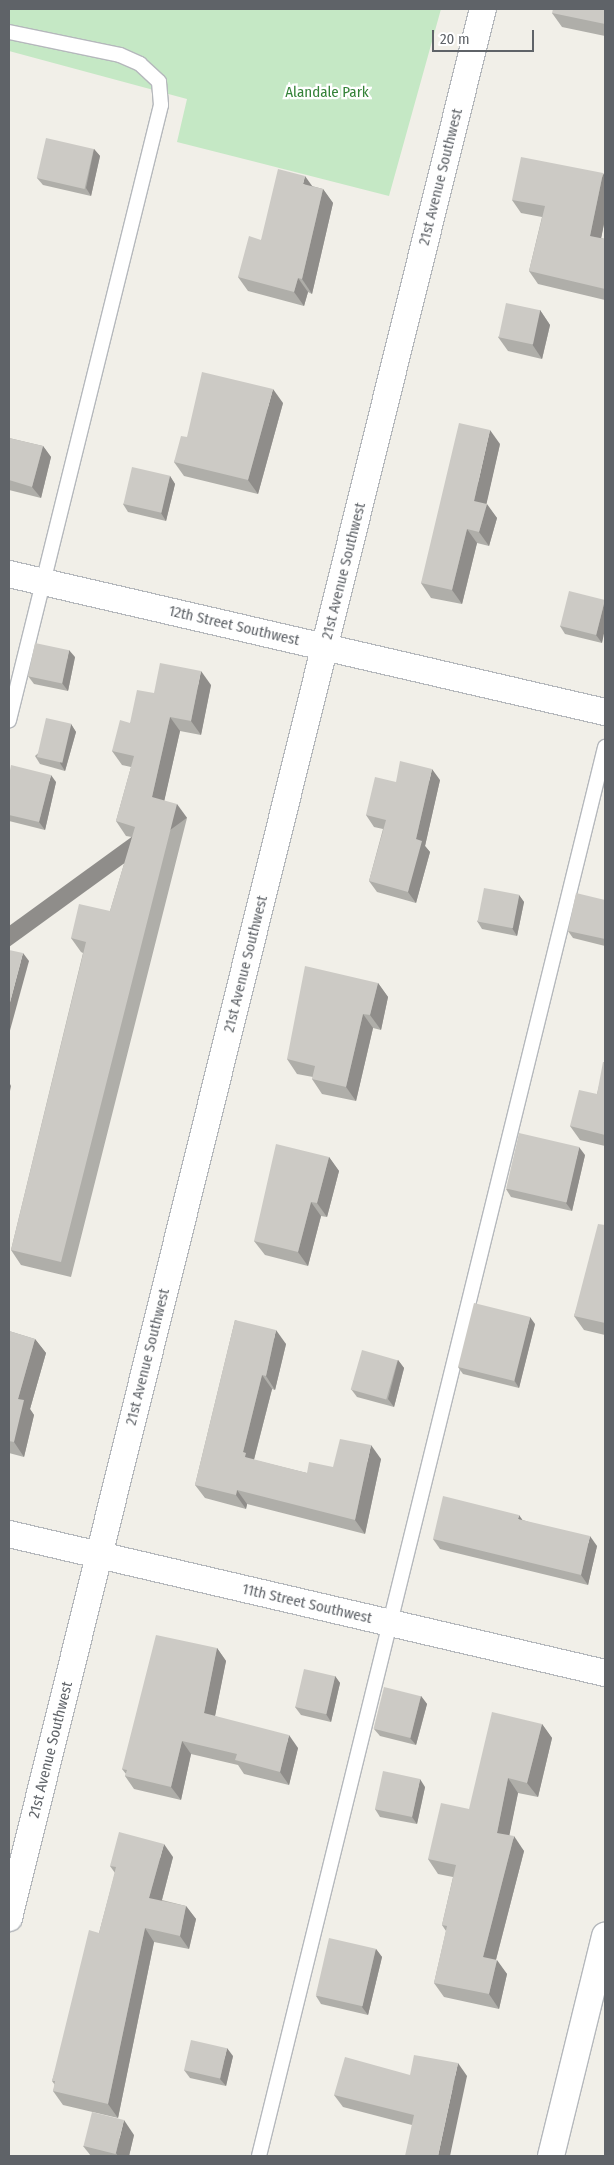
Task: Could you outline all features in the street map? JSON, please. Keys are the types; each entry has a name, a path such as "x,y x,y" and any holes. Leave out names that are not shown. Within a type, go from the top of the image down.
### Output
{"street":[{"name":"21st Avenue Southwest","path":"9,1918 483,9"},
{"name":"12th Street Southwest","path":"9,574 605,712"},
{"name":"11th Street Southwest","path":"9,1534 605,1673"},
{"path":"551,2156 605,1936"}],"lane":[{"path":"9,32 120,55 140,64 159,82 161,105 9,720"},
{"path":"259,2156 605,747"}],"green space":[{"name":"Alandale Park","path":"9,9 441,9 389,196 177,142 187,99 9,51"}],"building":[{"path":"553,9 605,9 605,24 552,13"},
{"path":"46,138 94,149 85,189 37,178"},
{"path":"521,157 603,173 590,236 605,239 605,289 529,271 545,206 512,200"},
{"path":"278,169 305,176 303,184 323,189 302,279 298,278 294,292 238,277 249,236 261,240"},
{"path":"506,303 540,310 533,345 499,337"},
{"path":"202,372 273,389 248,480 174,462 181,436 187,437"},
{"path":"459,423 490,430 474,501 487,504 479,532 467,529 452,590 421,583"},
{"path":"9,438 43,446 32,487 9,480"},
{"path":"132,467 170,476 161,513 123,504"},
{"path":"569,591 605,600 596,635 560,626"},
{"path":"35,643 69,650 62,684 28,676"},
{"path":"160,663 201,671 191,721 170,717 152,797 177,804 61,1262 11,1250 86,942 71,938 79,904 110,911 135,827 116,821 134,756 112,751 120,720 130,723 137,690 154,693"},
{"path":"46,718 71,724 62,763 37,757"},
{"path":"400,761 432,769 416,839 422,841 408,892 369,881 386,820 366,815 375,777 396,782"},
{"path":"11,765 51,775 39,822 9,815 9,776"},
{"path":"484,888 519,895 513,928 478,921"},
{"path":"576,893 605,900 605,939 568,931"},
{"path":"9,950 23,953 9,1006"},
{"path":"305,966 378,983 370,1015 363,1014 346,1087 312,1079 315,1066 287,1059"},
{"path":"603,1062 605,1062 605,1135 570,1126 579,1090 597,1094"},
{"path":"519,1133 579,1147 567,1202 506,1189"},
{"path":"276,1144 329,1157 317,1203 311,1202 298,1252 254,1241"},
{"path":"598,1224 605,1225 605,1323 574,1316"},
{"path":"474,1303 530,1317 514,1381 458,1367"},
{"path":"235,1320 276,1330 266,1376 262,1375 243,1452 246,1453 245,1457 307,1473 309,1462 333,1467 340,1439 371,1445 355,1520 237,1490 236,1495 195,1485"},
{"path":"9,1331 35,1339 18,1399 24,1400 14,1442 9,1441"},
{"path":"362,1350 398,1360 386,1400 351,1389"},
{"path":"443,1496 519,1515 518,1519 590,1536 581,1575 433,1539"},
{"path":"156,1635 217,1648 204,1713 289,1735 280,1772 235,1760 237,1754 182,1741 171,1787 125,1776 127,1770 122,1769"},
{"path":"304,1669 335,1676 326,1714 295,1707"},
{"path":"384,1687 421,1696 410,1738 374,1729"},
{"path":"492,1712 542,1724 527,1783 508,1778 497,1833 514,1836 483,1957 497,1960 489,1994 434,1983 447,1926 442,1925 456,1865 428,1859 441,1803 469,1809"},
{"path":"383,1771 420,1779 412,1817 375,1809"},
{"path":"119,1832 164,1844 149,1898 186,1906 180,1936 145,1928 108,2104 53,2091 55,2081 52,2081 89,1930 99,1933 116,1867 110,1866"},
{"path":"329,1938 376,1949 362,2006 316,1995"},
{"path":"191,2040 227,2048 220,2079 184,2070"},
{"path":"414,2055 458,2063 438,2156 405,2156 414,2115 334,2095 345,2057 410,2075"},
{"path":"92,2112 124,2120 116,2154 84,2146"}]}
